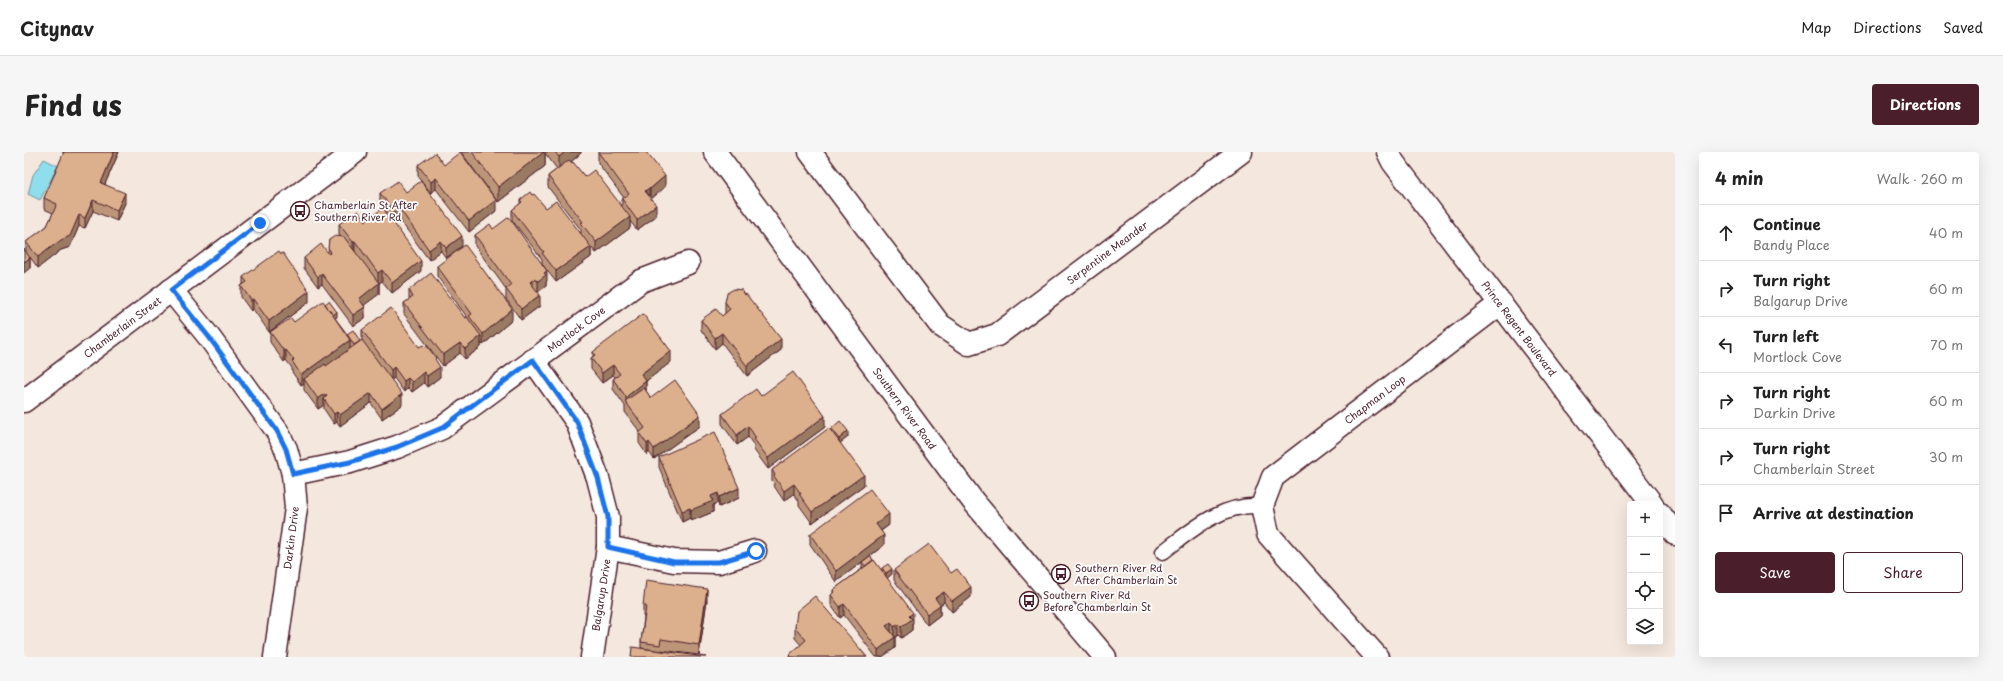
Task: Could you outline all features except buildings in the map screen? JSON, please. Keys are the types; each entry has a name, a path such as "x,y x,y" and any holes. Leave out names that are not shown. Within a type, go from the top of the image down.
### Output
{"street":[{"name":"Chamberlain Street","path":"24,401 355,152"},
{"name":"Southern River Road","path":"715,152 973,501 1105,657"},
{"name":"Serpentine Meander","path":"810,152 940,325 969,344 997,335 1241,152"},
{"name":"Prince Regent Boulevard","path":"1388,152 1393,162 1650,501"},
{"name":"Mortlock Cove","path":"293,474 350,462 397,447 442,428 642,281 688,263"},
{"name":"Darkin Drive","path":"171,290 209,337 277,431 286,449 293,474 296,508 274,657"},
{"name":"Chapman Loop","path":"1262,506 1273,477 1501,303"},
{"name":"Balgarup Drive","path":"533,360 577,422 599,484 608,517 608,547 592,657"},
{"path":"1262,506 1268,534 1377,657"},
{"path":"1663,518 1675,534"},
{"path":"608,547 674,562 719,562 756,551"}],"lane":[{"path":"1163,552 1210,517 1227,510 1248,505 1262,506"}],"water":[{"path":"44,159 58,166 40,200 28,194 33,175"}],"place":[{"name":"Chamberlain St After Southern River Rd","path":"300,211"},
{"name":"Southern River Rd After Chamberlain St","path":"1061,574"},
{"name":"Southern River Rd Before Chamberlain St","path":"1029,601"}],"route":[{"path":"260,223 171,290 209,337 277,431 286,449 293,474 350,462 397,447 442,428 533,360 577,422 598,478 608,517 608,547 674,562 719,562 756,551"}]}
